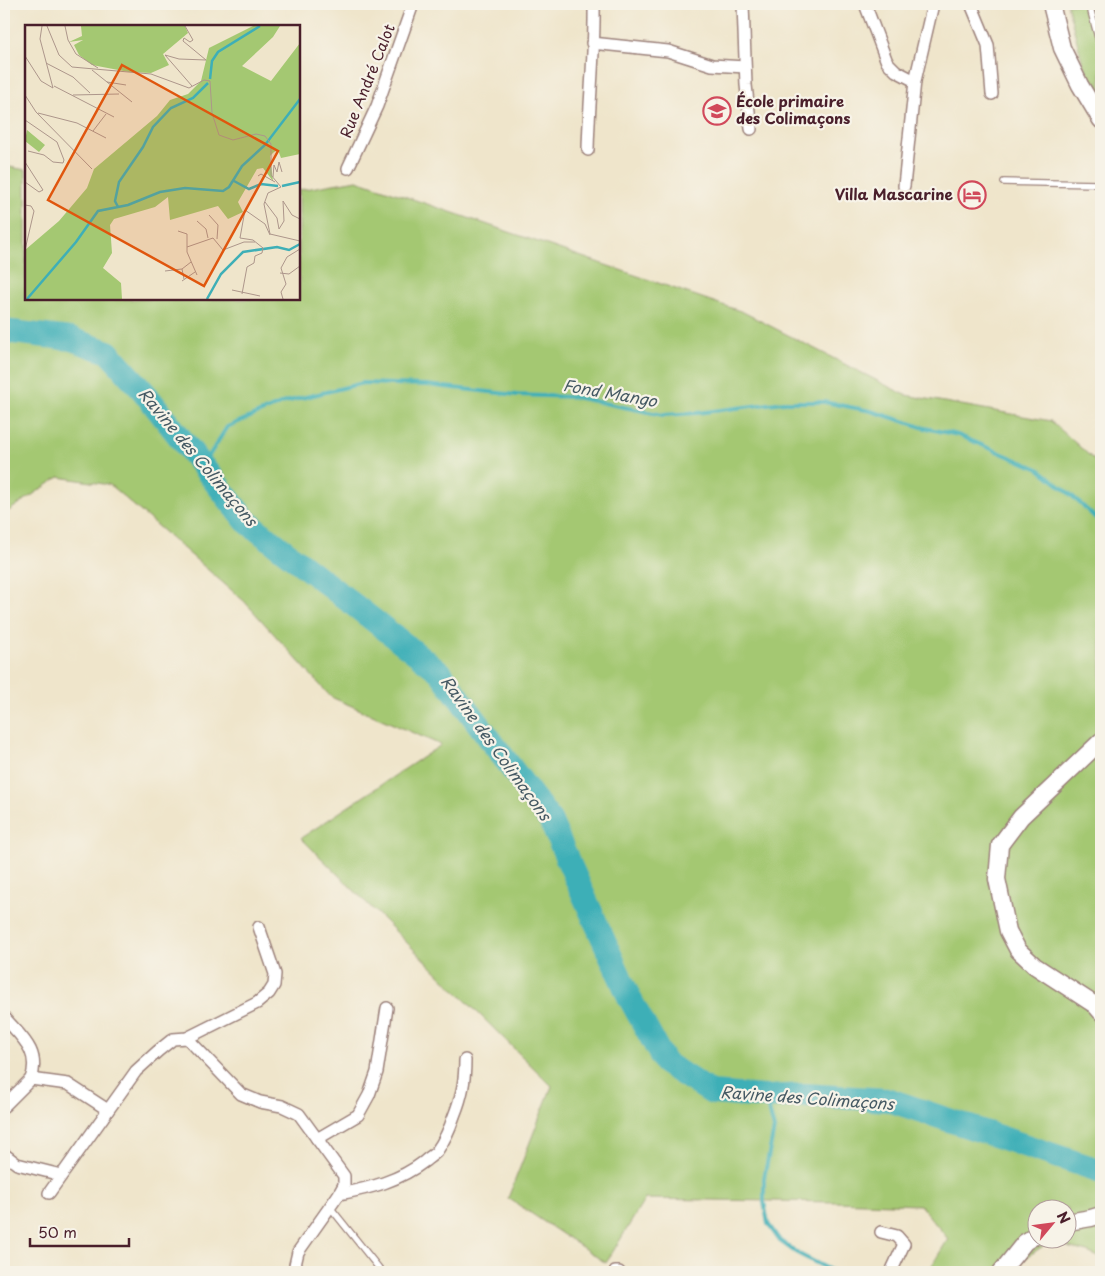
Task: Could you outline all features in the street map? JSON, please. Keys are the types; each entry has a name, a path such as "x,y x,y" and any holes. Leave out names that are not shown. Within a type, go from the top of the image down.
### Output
{"main road":[{"path":"1051,4 1062,48 1080,85 1101,120"},
{"path":"1101,741 1021,817 1005,838 1000,845 997,879 1008,931 1018,950 1035,966 1095,1005 1101,1012"},
{"path":"1078,1220 1101,1215"},
{"path":"1001,1272 1028,1240"}],"street":[{"name":"Rue André Calot","path":"348,168 377,106 413,4"},
{"path":"588,150 594,4"},
{"path":"743,4 745,67 752,129"},
{"path":"865,4 886,62 896,72 915,81"},
{"path":"904,186 915,81 933,4"},
{"path":"971,4 988,45 992,94"},
{"path":"592,43 668,50 712,65 745,67"},
{"path":"50,1193 136,1071 158,1050 173,1039 187,1038 257,1004 268,993 274,985 275,974 259,927"},
{"path":"317,1139 358,1116 369,1095 377,1072 387,1008"},
{"path":"4,1017 31,1050 34,1062 31,1079 4,1106"},
{"path":"187,1038 241,1094 260,1102 291,1109 299,1114 344,1176 344,1185 339,1194 298,1252 295,1265 296,1272"},
{"path":"339,1194 368,1189 393,1181 413,1170 436,1151 460,1103 465,1081 465,1060"},
{"path":"31,1079 68,1084 108,1110"},
{"path":"4,1154 17,1164 62,1175"},
{"path":"881,1232 897,1236 904,1244 891,1272"}],"lane":[{"path":"1089,4 1101,49"},
{"path":"1004,182 1101,183"},
{"path":"330,1207 382,1272"}],"green space":[{"path":"1067,4 1101,4 1101,99 1083,64"},
{"path":"4,166 25,170 25,300 300,300 300,190 357,180 743,312 905,395 1051,421 1101,466 1101,1258 1072,1248 1078,1248 1078,1198 1028,1198 1028,1248 1040,1248 1005,1272 928,1272 948,1239 920,1205 645,1199 606,1263 508,1198 552,1086 301,838 441,745 331,697 244,601 110,485 59,477 4,514"}],"waterway":[{"name":"Ravine des Colimaçons","path":"4,331 71,339 108,352 144,392 246,521 440,672 550,820 629,997 665,1063 712,1093 766,1097 804,1095 889,1100 1101,1171"},
{"name":"Fond Mango","path":"202,467 227,427 285,402 363,383 426,385 517,395 574,397 663,415 697,413 784,402 824,402 871,411 925,428 958,435 1039,469 1070,494 1101,523"},
{"path":"766,1097 774,1129 764,1178 764,1202 768,1224 780,1241 797,1253 834,1272"}],"place":[{"name":"École primaire des Colimaçons","path":"717,111"},
{"name":"Villa Mascarine","path":"972,195"}]}
